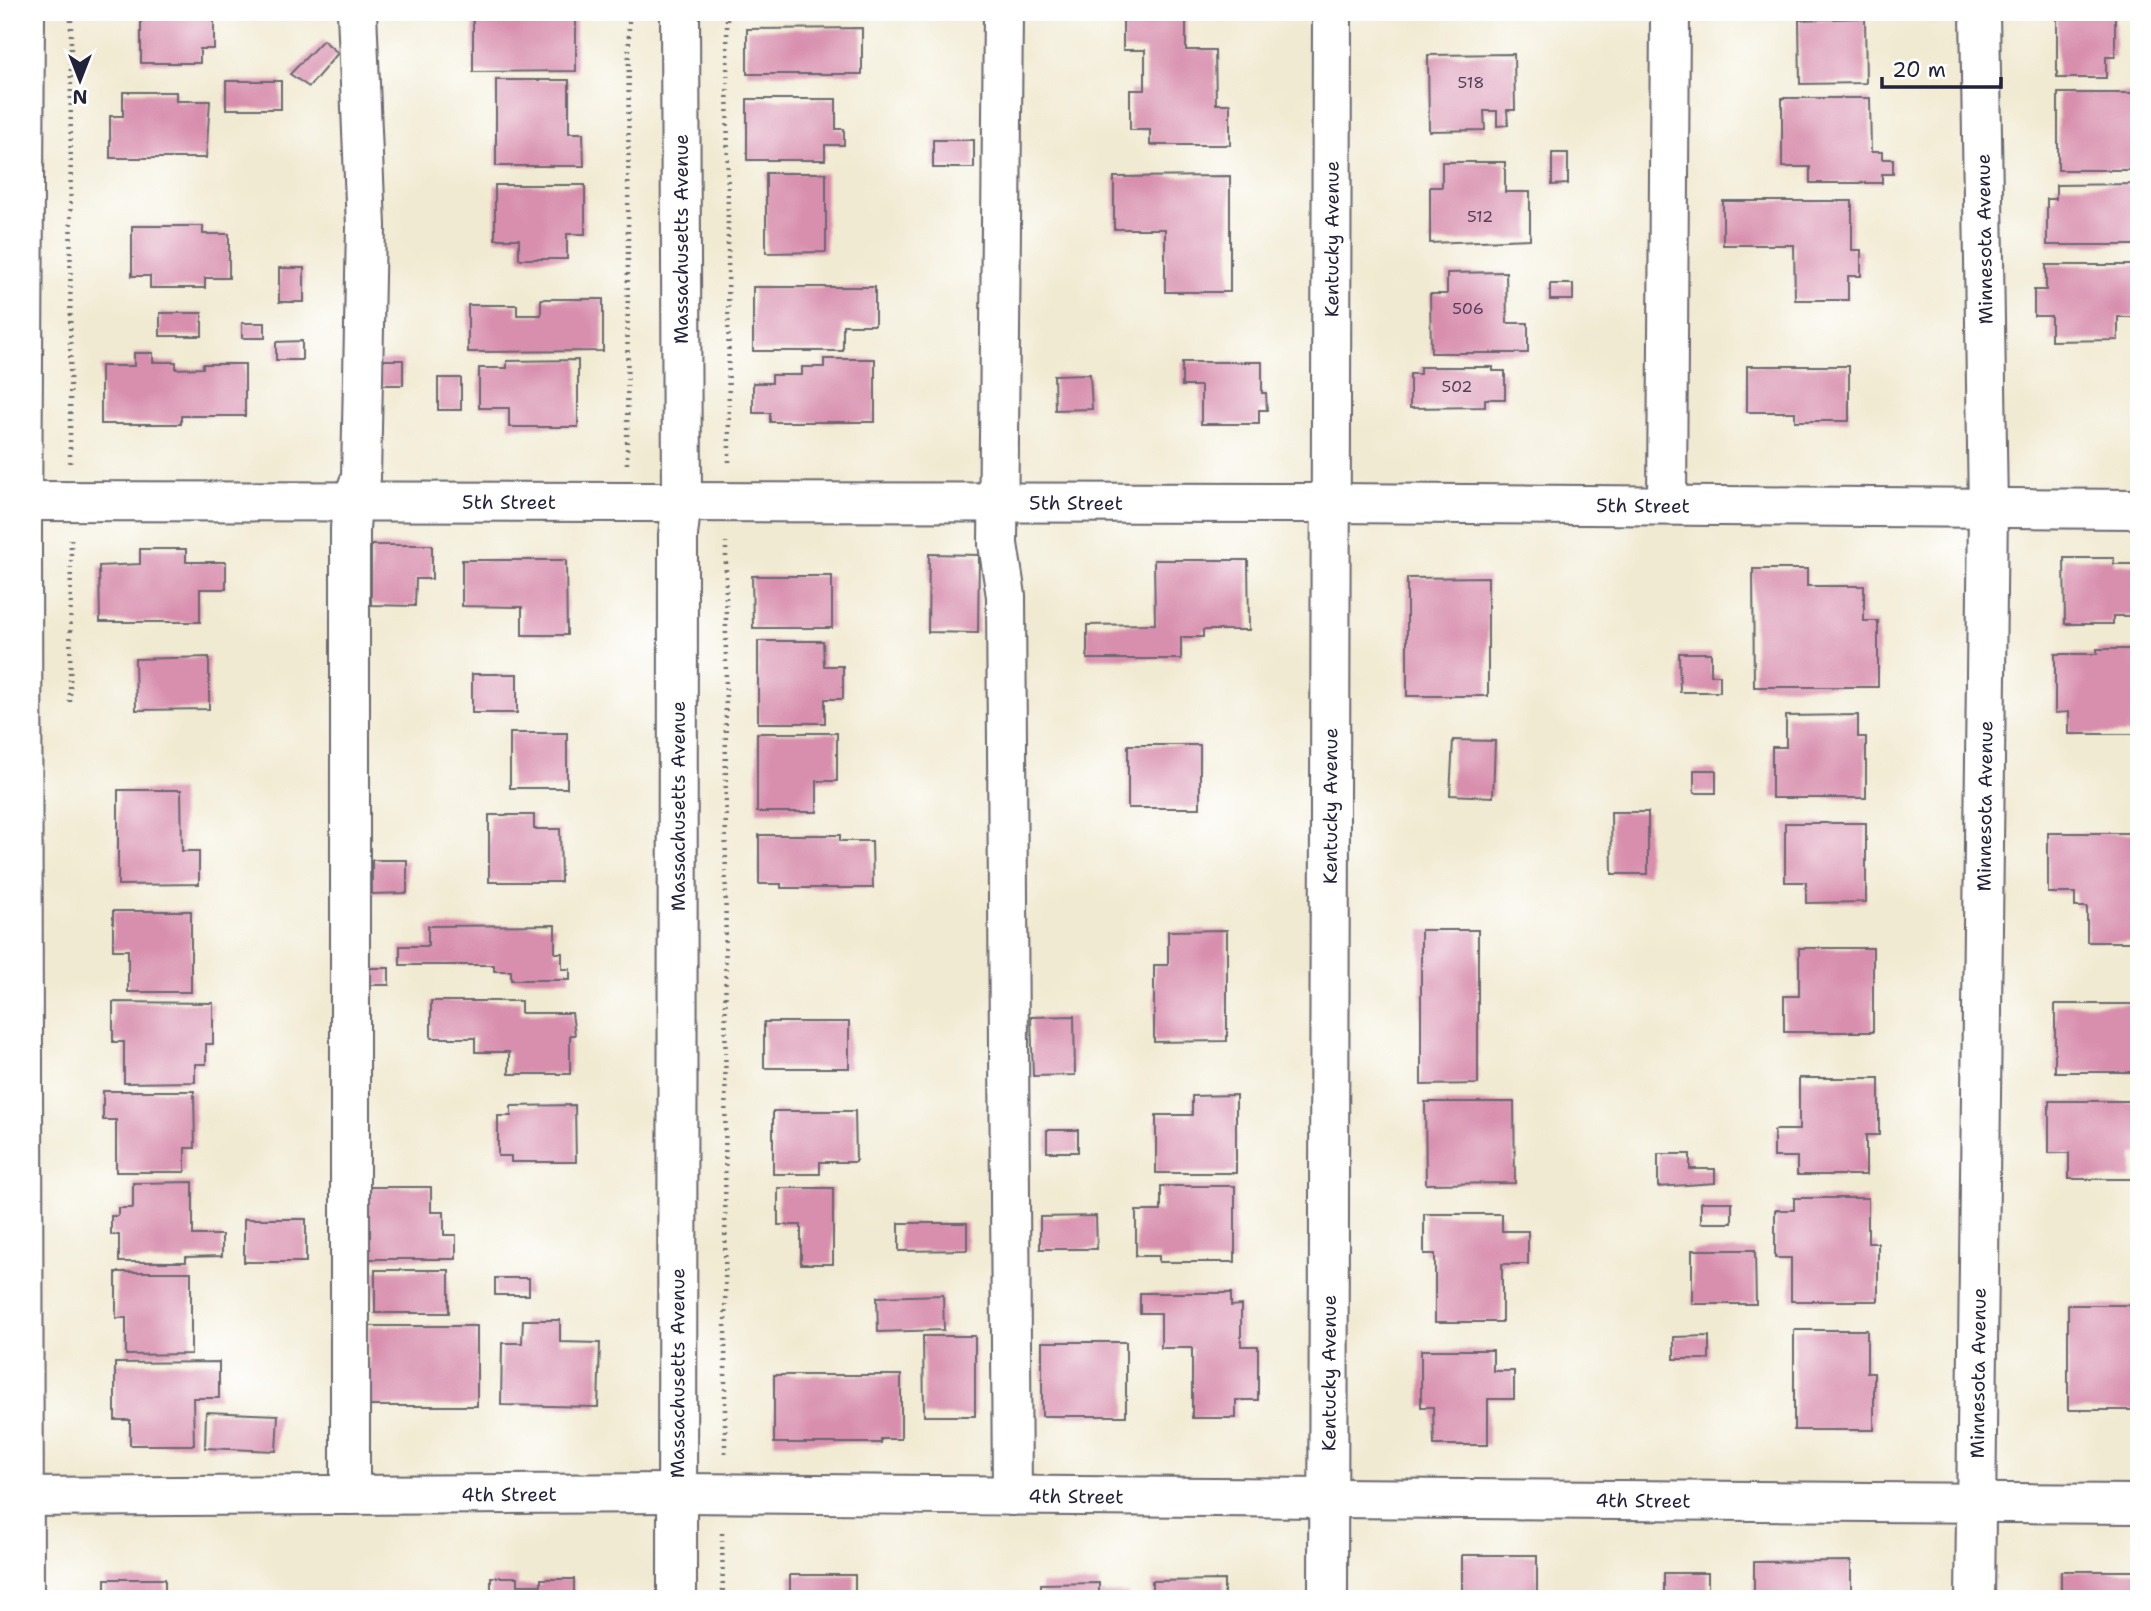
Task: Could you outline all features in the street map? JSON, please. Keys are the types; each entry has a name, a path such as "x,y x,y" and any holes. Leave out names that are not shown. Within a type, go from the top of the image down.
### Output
{"street":[{"path":"24,1599 18,1498 18,501 25,12"},
{"path":"350,1495 352,501 361,478 366,226 357,12"},
{"name":"Massachusetts Avenue","path":"677,1599 678,535 682,501 680,12"},
{"path":"1003,12 998,544 1006,596 1012,1496"},
{"name":"Kentucky Avenue","path":"1328,1599 1332,12"},
{"path":"1667,505 1670,12"},
{"name":"Minnesota Avenue","path":"1975,1599 1988,508 1980,12"},
{"name":"5th Street","path":"18,501 626,500 2139,509"},
{"name":"4th Street","path":"18,1498 677,1493 2139,1504"}],"path":[{"path":"70,702 71,12"},
{"path":"626,500 629,12"},
{"path":"725,1458 727,12"},
{"path":"720,1525 723,1537 723,1599"}],"building":[{"path":"141,12 203,12 203,17 214,17 214,49 200,49 200,63 141,63"},
{"path":"473,12 576,12 576,71 473,72"},
{"path":"1123,12 1186,12 1186,50 1215,50 1216,104 1230,104 1230,145 1150,145 1150,130 1130,130 1130,90 1145,90 1145,50 1123,50"},
{"path":"1190,12 1247,12 1247,16 1190,15"},
{"path":"2057,12 2115,12 2115,57 2106,57 2106,78 2057,78"},
{"path":"1865,18 1866,83 1800,84 1799,20"},
{"path":"862,28 862,74 747,74 747,29"},
{"path":"323,40 338,53 309,87 290,74"},
{"path":"1514,54 1515,110 1507,110 1508,125 1497,126 1497,111 1484,111 1485,130 1429,131 1428,55"},
{"path":"496,80 569,80 569,133 583,133 584,166 496,166"},
{"path":"226,81 281,81 281,109 226,109"},
{"path":"123,92 176,92 176,101 210,101 206,158 110,158 110,116 123,116"},
{"path":"2058,93 2139,93 2139,170 2058,170"},
{"path":"1782,98 1870,98 1871,152 1882,152 1882,159 1893,159 1893,174 1882,174 1882,183 1810,183 1810,167 1782,167"},
{"path":"747,99 836,99 836,129 844,129 844,145 825,145 825,160 747,160"},
{"path":"933,140 974,140 974,168 933,168"},
{"path":"1552,153 1568,153 1568,184 1552,185"},
{"path":"1442,162 1505,162 1505,192 1530,192 1530,239 1430,243 1430,187 1442,187"},
{"path":"766,173 826,173 826,252 766,253"},
{"path":"1230,176 1230,292 1165,292 1165,229 1114,229 1114,177"},
{"path":"2139,184 2139,245 2047,245 2047,199 2056,199 2056,185"},
{"path":"495,185 585,185 585,234 567,234 567,259 519,259 519,239 495,239"},
{"path":"1723,201 1852,201 1852,250 1861,250 1861,276 1848,276 1848,300 1795,300 1794,245 1723,245"},
{"path":"132,226 203,226 203,234 229,234 229,278 205,278 205,288 150,288 150,276 132,276"},
{"path":"2046,265 2139,265 2139,309 2134,309 2134,317 2118,317 2118,340 2051,341 2051,316 2034,316 2034,290 2046,290"},
{"path":"279,268 304,268 304,302 279,302"},
{"path":"1506,272 1507,323 1528,323 1528,353 1431,353 1430,294 1447,294 1447,273"},
{"path":"1550,284 1573,284 1573,300 1550,300"},
{"path":"753,287 875,287 875,325 843,325 843,351 753,351"},
{"path":"541,299 603,299 603,351 468,352 468,305 517,305 517,315 541,315"},
{"path":"160,313 202,313 202,336 160,336"},
{"path":"242,323 265,323 265,338 242,338"},
{"path":"302,341 302,360 276,360 276,342"},
{"path":"134,353 153,353 153,362 176,362 176,369 203,368 203,364 245,364 245,416 181,416 181,424 101,424 101,366 134,366"},
{"path":"824,359 875,359 875,422 770,422 770,413 753,413 753,383 772,383 772,375 802,375 802,367 824,367"},
{"path":"379,360 403,360 403,385 379,385"},
{"path":"578,360 578,427 509,427 509,408 479,408 479,368 507,368 507,361"},
{"path":"1182,362 1262,362 1262,393 1266,393 1267,410 1259,410 1259,424 1201,424 1201,386 1182,386"},
{"path":"1747,366 1849,366 1849,421 1795,421 1795,412 1747,412"},
{"path":"1420,367 1493,367 1493,371 1505,371 1505,399 1485,399 1485,407 1410,408 1410,374 1420,374"},
{"path":"1090,374 1092,409 1055,410 1054,375"},
{"path":"438,378 461,378 461,410 438,410"},
{"path":"371,545 432,545 432,579 416,579 415,606 371,605"},
{"path":"140,549 186,549 186,562 226,562 226,589 200,589 200,622 100,622 99,566 140,564"},
{"path":"929,554 979,555 978,633 928,632"},
{"path":"2064,558 2114,558 2114,564 2139,564 2139,593 2134,593 2134,616 2113,616 2113,624 2065,624"},
{"path":"462,560 566,560 567,635 522,635 522,607 462,606"},
{"path":"1154,560 1248,560 1249,630 1203,630 1203,637 1181,637 1181,659 1087,659 1087,625 1155,624"},
{"path":"1753,569 1807,569 1807,586 1864,586 1864,621 1878,621 1878,687 1754,687"},
{"path":"752,576 832,576 832,628 753,628"},
{"path":"1488,577 1488,696 1407,696 1407,578"},
{"path":"758,641 823,641 824,666 843,666 843,699 825,699 825,723 758,723"},
{"path":"2097,649 2139,649 2139,734 2069,734 2069,712 2055,713 2055,654 2097,654"},
{"path":"1679,653 1711,653 1711,675 1720,675 1720,692 1680,692"},
{"path":"209,657 209,709 136,710 135,659"},
{"path":"472,674 517,674 517,713 472,713"},
{"path":"1858,715 1858,737 1866,737 1866,798 1772,798 1772,747 1786,747 1786,716"},
{"path":"510,733 567,733 567,788 510,788"},
{"path":"757,733 837,733 837,781 817,781 817,812 757,812"},
{"path":"1453,740 1495,741 1493,797 1450,795"},
{"path":"1128,745 1200,745 1200,808 1128,808"},
{"path":"1694,770 1716,770 1716,793 1694,793"},
{"path":"118,790 181,790 182,851 199,851 199,884 118,885"},
{"path":"1611,812 1648,812 1648,874 1612,874"},
{"path":"489,815 534,815 534,829 560,829 561,882 489,882"},
{"path":"1785,823 1866,823 1866,902 1806,903 1806,882 1785,882"},
{"path":"2048,833 2139,833 2139,942 2087,942 2087,907 2075,907 2075,893 2048,893"},
{"path":"759,835 840,835 840,841 872,841 873,888 781,888 781,884 759,884"},
{"path":"372,860 407,860 407,893 372,894"},
{"path":"113,911 191,911 191,992 128,992 128,950 113,950"},
{"path":"555,925 555,953 562,953 562,969 570,969 570,980 511,980 511,971 494,971 494,965 400,965 400,946 428,946 428,926"},
{"path":"1227,930 1227,1041 1154,1042 1154,965 1168,965 1168,931"},
{"path":"1421,930 1478,930 1478,1084 1421,1085"},
{"path":"1799,948 1873,948 1873,1032 1784,1032 1784,996 1799,996"},
{"path":"369,968 389,968 389,985 369,985"},
{"path":"431,1001 521,1001 521,1013 572,1013 575,1035 570,1035 570,1074 509,1074 509,1052 475,1052 475,1038 431,1038"},
{"path":"113,1002 213,1003 213,1044 206,1044 206,1064 195,1064 195,1082 124,1083 124,1042 113,1042"},
{"path":"2055,1004 2136,1004 2137,1072 2055,1072"},
{"path":"1074,1016 1075,1075 1033,1076 1031,1017"},
{"path":"764,1022 849,1022 849,1068 764,1068"},
{"path":"1799,1078 1879,1078 1879,1135 1866,1135 1866,1175 1797,1175 1797,1157 1774,1157 1774,1130 1799,1130"},
{"path":"103,1091 194,1091 195,1148 185,1148 185,1172 116,1172 116,1120 103,1120"},
{"path":"1236,1095 1236,1173 1156,1173 1156,1115 1192,1115 1192,1096"},
{"path":"2049,1101 2139,1101 2139,1155 2133,1155 2133,1179 2069,1179 2069,1153 2049,1153"},
{"path":"1425,1102 1514,1102 1515,1183 1426,1184"},
{"path":"575,1105 576,1162 511,1162 511,1156 498,1156 498,1116 511,1116 511,1106"},
{"path":"773,1111 855,1111 856,1162 820,1162 820,1174 773,1174"},
{"path":"1047,1130 1078,1130 1078,1152 1047,1152"},
{"path":"1658,1154 1690,1154 1690,1169 1715,1169 1715,1183 1658,1187"},
{"path":"193,1182 193,1235 222,1235 222,1256 186,1257 186,1262 119,1262 119,1235 111,1235 111,1216 118,1216 118,1208 133,1208 133,1183"},
{"path":"1161,1186 1235,1186 1235,1262 1159,1262 1159,1256 1136,1256 1136,1211 1161,1211"},
{"path":"358,1187 431,1187 431,1212 444,1212 444,1235 456,1235 456,1259 358,1259"},
{"path":"778,1188 833,1188 833,1264 801,1264 801,1225 778,1225"},
{"path":"1794,1198 1868,1198 1868,1243 1878,1243 1878,1301 1791,1301 1791,1258 1775,1258 1775,1210 1794,1210"},
{"path":"1701,1202 1732,1202 1732,1223 1701,1223"},
{"path":"1424,1214 1502,1214 1502,1231 1528,1231 1528,1264 1502,1264 1502,1322 1435,1322 1435,1254 1424,1254"},
{"path":"1096,1216 1097,1249 1040,1249 1040,1217"},
{"path":"244,1219 306,1219 306,1262 244,1262"},
{"path":"899,1223 967,1223 967,1250 899,1251"},
{"path":"1692,1250 1755,1250 1756,1304 1692,1304"},
{"path":"375,1270 449,1270 449,1313 375,1313"},
{"path":"116,1272 191,1272 191,1354 126,1355 126,1318 116,1318"},
{"path":"495,1278 529,1278 529,1295 495,1295"},
{"path":"1140,1293 1231,1293 1231,1306 1241,1305 1241,1346 1258,1346 1258,1400 1236,1400 1236,1418 1192,1418 1192,1348 1161,1348 1161,1313 1140,1313"},
{"path":"943,1295 944,1330 878,1332 877,1297"},
{"path":"2068,1305 2139,1305 2139,1410 2068,1410"},
{"path":"523,1320 560,1320 560,1342 600,1343 598,1407 501,1405 502,1343 522,1343"},
{"path":"369,1326 477,1326 477,1406 369,1406"},
{"path":"1794,1330 1867,1330 1867,1373 1874,1373 1874,1430 1794,1430"},
{"path":"923,1336 975,1336 975,1416 924,1416"},
{"path":"1709,1336 1709,1359 1674,1359 1674,1337"},
{"path":"1042,1342 1126,1342 1126,1416 1042,1416"},
{"path":"1421,1350 1493,1350 1493,1371 1514,1371 1514,1399 1488,1399 1488,1445 1434,1445 1433,1407 1421,1407"},
{"path":"219,1362 219,1398 193,1398 194,1445 130,1445 130,1420 115,1420 115,1363"},
{"path":"774,1375 901,1375 901,1439 881,1439 881,1443 774,1443"},
{"path":"206,1412 278,1415 276,1451 205,1448"},
{"path":"1462,1555 1537,1555 1537,1599 1462,1599"},
{"path":"1851,1561 1851,1599 1754,1599 1754,1562"},
{"path":"2061,1571 2139,1571 2139,1599 2061,1599"},
{"path":"1664,1573 1708,1573 1708,1599 1664,1599"},
{"path":"790,1575 855,1575 855,1599 790,1599"},
{"path":"491,1577 518,1577 518,1585 541,1585 541,1579 574,1579 574,1599 491,1599"},
{"path":"105,1579 165,1579 165,1599 105,1599"},
{"path":"1224,1580 1224,1599 1152,1599 1152,1581"},
{"path":"1099,1583 1099,1593 1128,1593 1128,1599 1041,1599 1041,1584"}]}
